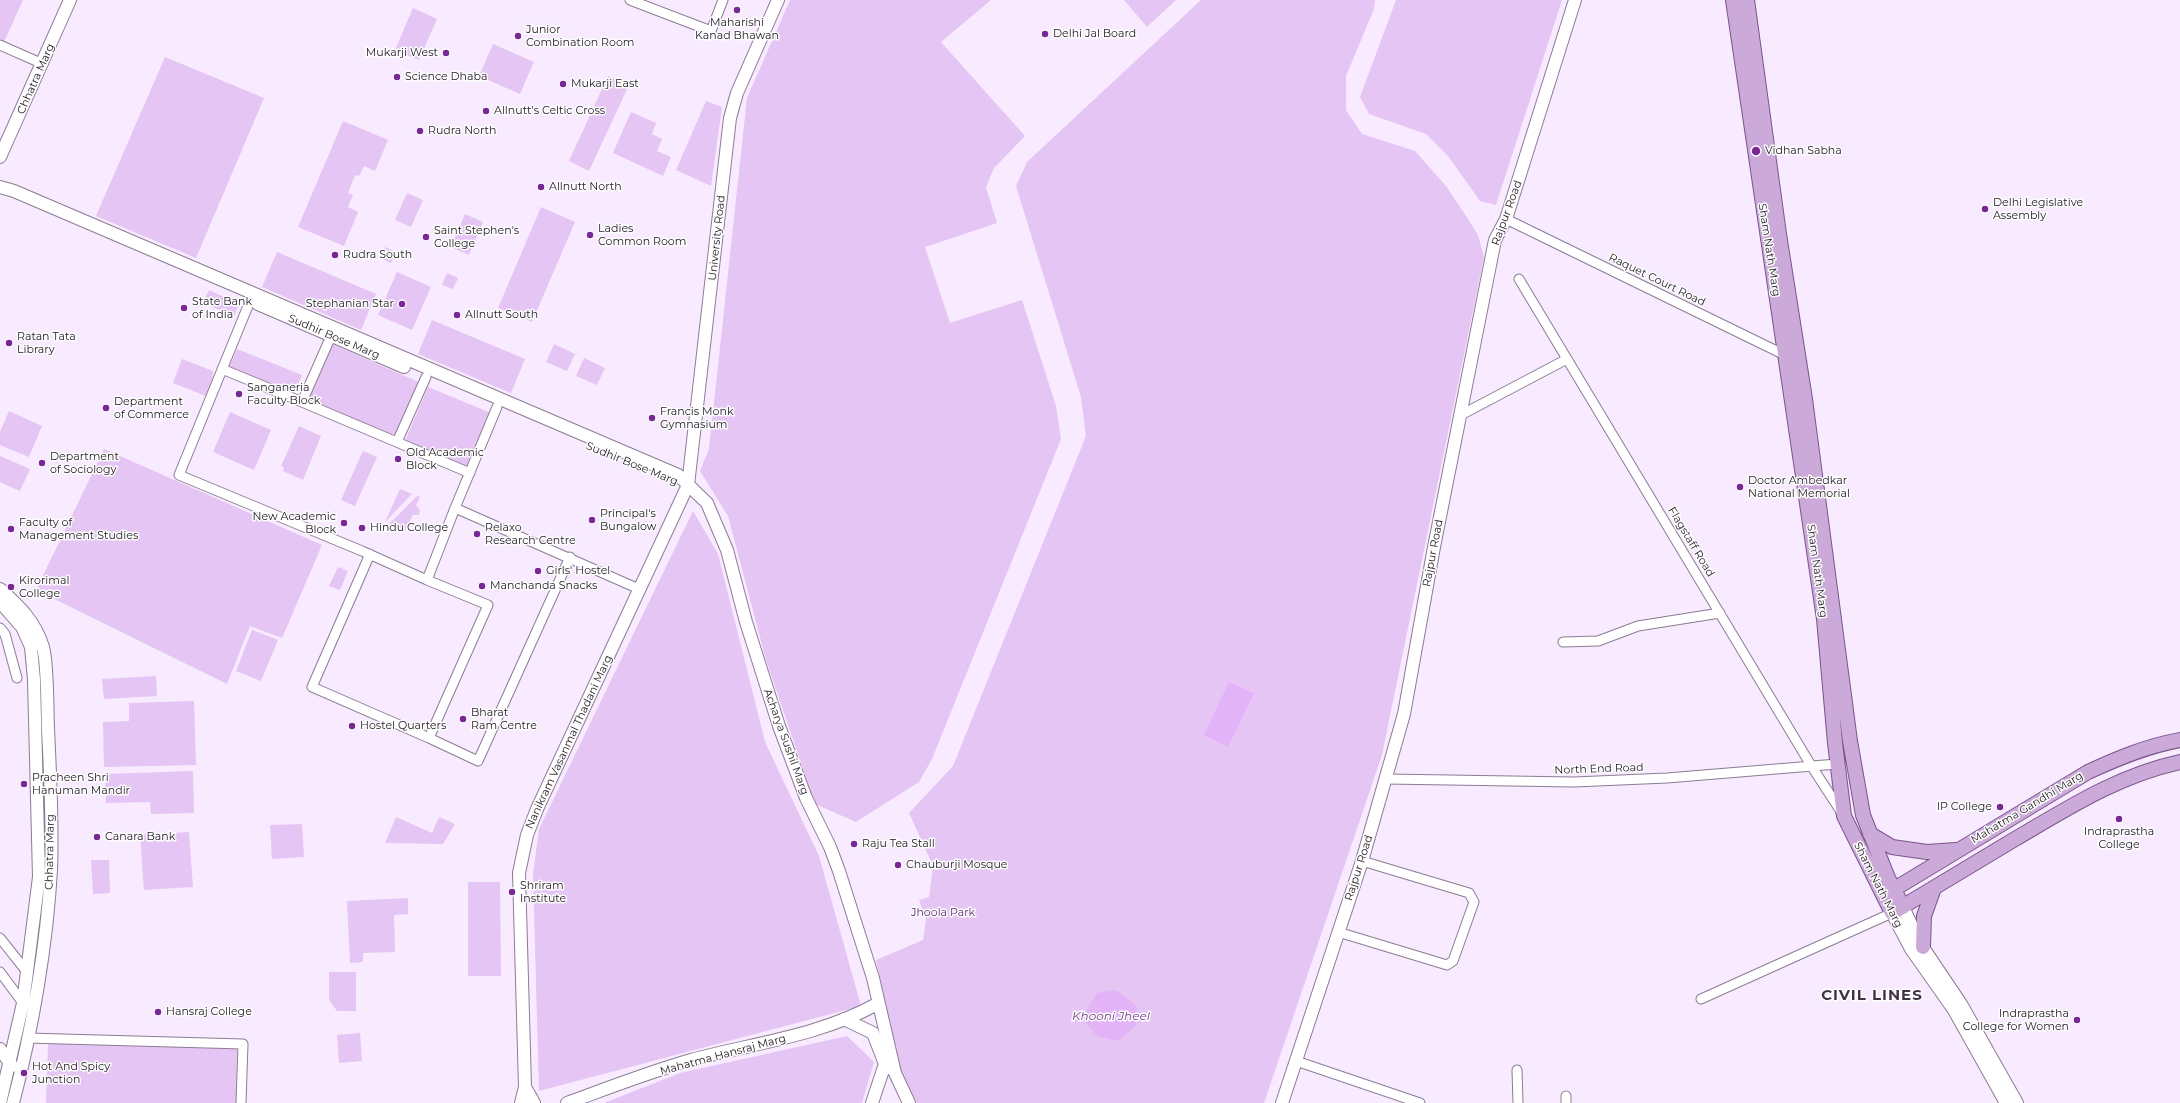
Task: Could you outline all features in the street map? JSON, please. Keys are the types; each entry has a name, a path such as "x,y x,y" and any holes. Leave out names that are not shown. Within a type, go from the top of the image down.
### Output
{"main road":[{"name":"Sham Nath Marg","path":"1733,0 1792,357 1850,741 1863,815 1888,892"},
{"name":"Sham Nath Marg","path":"1747,0 1824,619 1837,764 1844,816 1897,910"},
{"name":"Mahatma Gandhi Marg","path":"1888,892 2088,772 2157,744 2180,740"},
{"name":"Mahatma Gandhi Marg","path":"1897,910 2116,783 2156,767 2180,762"},
{"path":"1870,834 1892,848 1927,852 1958,850"},
{"path":"1923,947 1924,916 1934,888"}],"street":[{"name":"Chhatra Marg","path":"0,157 43,64 70,0"},
{"path":"630,0 711,31 723,0"},
{"name":"University Road","path":"688,485 730,118 737,93 778,0"},
{"name":"Rajpur Road","path":"1282,1103 1362,861 1404,714 1459,416 1495,240 1506,219 1575,0"},
{"path":"0,45 43,64"},
{"name":"Sudhir Bose Marg","path":"0,189 14,191 678,475 688,485"},
{"name":"Sudhir Bose Marg","path":"0,189 4,196 249,304 331,336 426,376 676,484 688,485"},
{"name":"Raquet Court Road","path":"1506,219 1792,357"},
{"name":"Flagstaff Road","path":"1519,279 1812,767 1844,816"},
{"path":"249,304 179,475 370,554 427,580 488,605 429,738"},
{"path":"302,402 331,336"},
{"path":"1459,416 1567,359"},
{"path":"222,369 470,473"},
{"path":"397,442 426,376"},
{"path":"427,580 497,407"},
{"name":"Nanikram Vasanmal Thadani Marg","path":"525,1087 520,873 527,836 688,485"},
{"name":"Acharya Sushil Marg","path":"688,485 707,503 727,550 746,622 779,726 806,798 830,847 839,871 873,978 877,1004 895,1073"},
{"path":"455,508 570,557 639,589"},
{"path":"370,554 312,687 478,761 570,557"},
{"name":"Chhatra Marg","path":"0,590 23,610 33,623 43,647 50,772 51,869 48,903 40,970 19,1082 13,1103"},
{"name":"Chhatra Marg","path":"0,602 22,627 31,647 34,680 39,877 23,1003 6,1068 0,1103"},
{"path":"1563,642 1598,641 1638,626 1720,613"},
{"path":"0,628 5,634 17,678"},
{"name":"North End Road","path":"1386,779 1574,782 1667,778 1837,764"},
{"path":"36,772 50,772"},
{"path":"1338,932 1447,965 1453,962 1474,902 1470,893 1362,861"},
{"path":"1701,999 1897,910"},
{"name":"Sham Nath Marg","path":"1897,910 1961,1004 2018,1103"},
{"name":"Sham Nath Marg","path":"1897,910 1911,949 1954,1010 2006,1103"},
{"path":"0,938 27,972"},
{"path":"0,972 23,1003"},
{"name":"Mahatma Hansraj Marg","path":"567,1103 691,1060 784,1039 844,1019 877,1004"},
{"path":"844,1019 873,1033 885,1064 895,1073 909,1103"},
{"path":"27,1038 243,1044 241,1103"},
{"path":"0,1049 6,1068 19,1082"},
{"path":"1296,1060 1420,1103"},
{"path":"872,1103 885,1064"},
{"path":"1517,1070 1518,1103"},
{"path":"521,1103 525,1087"},
{"path":"525,1087 534,1103"}],"green space":[{"path":"0,0 23,0 4,42 0,40"},
{"path":"790,0 991,0 941,42 1025,136 994,168 986,187 997,223 925,247 950,323 1022,300 1056,406 1061,439 932,759 919,782 856,822 815,804 766,660 728,516 700,471 709,449 747,98"},
{"path":"1124,0 1176,0 1147,27"},
{"name":"Jhoola Park","path":"1201,0 1375,0 1374,9 1346,76 1346,110 1362,134 1415,151 1446,186 1466,216 1478,235 1484,257 1382,755 1264,1103 917,1103 901,1071 876,960 923,940 926,919 919,900 929,897 933,866 909,813 953,766 1086,436 1081,397 1016,186 1027,162"},
{"path":"1396,0 1562,0 1496,205 1480,201 1448,156 1426,134 1369,114 1360,97"},
{"path":"413,8 437,19 419,60 395,50"},
{"path":"493,44 534,62 520,94 479,76"},
{"path":"165,57 264,98 196,258 96,216"},
{"path":"608,76 629,85 589,171 569,161"},
{"path":"706,101 722,107 711,186 676,170"},
{"path":"631,112 656,123 652,134 662,139 657,151 671,157 663,176 613,153"},
{"path":"343,121 388,140 375,171 364,166 359,176 355,175 348,193 353,195 348,207 358,212 344,246 298,227"},
{"path":"407,193 423,200 411,227 395,220"},
{"path":"541,207 575,222 532,322 498,308"},
{"path":"465,214 483,222 469,255 451,247"},
{"path":"385,247 396,252 391,263 380,258"},
{"path":"277,252 376,294 361,330 262,287"},
{"path":"397,272 431,287 412,330 378,315"},
{"path":"447,273 458,278 453,289 442,285"},
{"path":"209,290 239,304 234,316 203,303"},
{"path":"432,320 525,359 511,393 418,354"},
{"path":"332,344 421,383 398,434 390,434 308,399"},
{"path":"554,344 575,354 567,371 546,362"},
{"path":"237,349 302,375 294,394 229,367"},
{"path":"584,358 605,368 597,385 576,376"},
{"path":"182,359 213,371 212,380 206,396 173,383"},
{"path":"428,387 491,413 468,467 405,441"},
{"path":"9,411 42,426 29,457 0,445 0,432"},
{"path":"230,412 271,430 254,470 213,452"},
{"path":"299,426 321,436 303,480 283,471 284,467 281,466"},
{"path":"104,449 322,545 282,638 250,626 227,684 36,590"},
{"path":"363,451 377,457 355,506 341,500"},
{"path":"0,456 30,469 20,491 0,482"},
{"path":"400,489 412,494 385,522"},
{"path":"417,496 420,497 416,505 420,510 419,515 413,515 405,531 389,524"},
{"path":"693,511 718,554 765,742 819,856 861,1006 539,1091 533,874 539,829"},
{"path":"338,567 348,571 340,590 329,586"},
{"path":"252,630 278,640 261,681 236,671"},
{"path":"156,676 157,696 104,699 102,679"},
{"path":"194,701 196,765 104,767 103,722 129,721 129,703"},
{"path":"193,771 194,813 151,814 150,802 106,803 105,774"},
{"path":"396,817 432,833 439,817 455,824 443,844 385,843"},
{"path":"302,824 304,857 272,859 270,825"},
{"path":"189,832 193,887 144,890 140,835"},
{"path":"91,860 109,860 110,893 93,894"},
{"path":"468,882 500,882 501,976 468,976"},
{"path":"408,898 408,914 394,915 395,952 363,953 363,962 350,963 347,901"},
{"path":"329,972 356,972 356,1011 337,1011 329,1000"},
{"path":"360,1033 362,1061 339,1063 337,1035"},
{"path":"847,1036 874,1062 862,1103 604,1103 680,1073"},
{"path":"48,1043 237,1048 236,1103 46,1103"}],"water":[{"path":"1229,682 1254,693 1228,747 1204,735"},
{"name":"Khooni Jheel","path":"1116,990 1137,1006 1136,1026 1117,1041 1097,1036 1082,1018 1097,993"}],"place":[{"name":"Maharishi Kanad Bhawan","path":"737,10"},
{"name":"Delhi Jal Board","path":"1045,34"},
{"name":"Junior Combination Room","path":"518,36"},
{"name":"Mukarji West","path":"446,53"},
{"name":"Science Dhaba","path":"397,77"},
{"name":"Mukarji East","path":"563,84"},
{"name":"Allnutt's Celtic Cross","path":"486,111"},
{"name":"Rudra North","path":"420,131"},
{"name":"Vidhan Sabha","path":"1756,151"},
{"name":"Allnutt North","path":"541,187"},
{"name":"Delhi Legislative Assembly","path":"1985,209"},
{"name":"Ladies Common Room","path":"590,235"},
{"name":"Saint Stephen's College","path":"426,237"},
{"name":"Rudra South","path":"335,255"},
{"name":"Stephanian Star","path":"402,304"},
{"name":"State Bank of India","path":"184,308"},
{"name":"Allnutt South","path":"457,315"},
{"name":"Ratan Tata Library","path":"9,343"},
{"name":"Sanganeria Faculty Block","path":"239,394"},
{"name":"Department of Commerce","path":"106,408"},
{"name":"Francis Monk Gymnasium","path":"652,418"},
{"name":"Old Academic Block","path":"398,459"},
{"name":"Department of Sociology","path":"42,463"},
{"name":"Doctor Ambedkar National Memorial","path":"1740,487"},
{"name":"Principal's Bungalow","path":"592,520"},
{"name":"New Academic Block","path":"344,523"},
{"name":"Hindu College","path":"362,528"},
{"name":"Faculty of Management Studies","path":"11,529"},
{"name":"Relaxo Research Centre","path":"477,534"},
{"name":"Girls' Hostel","path":"538,571"},
{"name":"Manchanda Snacks","path":"482,586"},
{"name":"Kirorimal College","path":"11,587"},
{"name":"Bharat Ram Centre","path":"463,719"},
{"name":"Hostel Quarters","path":"352,726"},
{"name":"Pracheen Shri Hanuman Mandir","path":"24,784"},
{"name":"IP College","path":"2000,807"},
{"name":"Indraprastha College","path":"2119,819"},
{"name":"Canara Bank","path":"97,837"},
{"name":"Raju Tea Stall","path":"854,844"},
{"name":"Chauburji Mosque","path":"898,865"},
{"name":"Shriram Institute","path":"512,892"},
{"name":"Hansraj College","path":"158,1012"},
{"name":"Indraprastha College for Women","path":"2077,1020"},
{"name":"Hot And Spicy Junction","path":"24,1073"}],"district":[{"name":"CIVIL LINES","path":"1872,996"}]}
